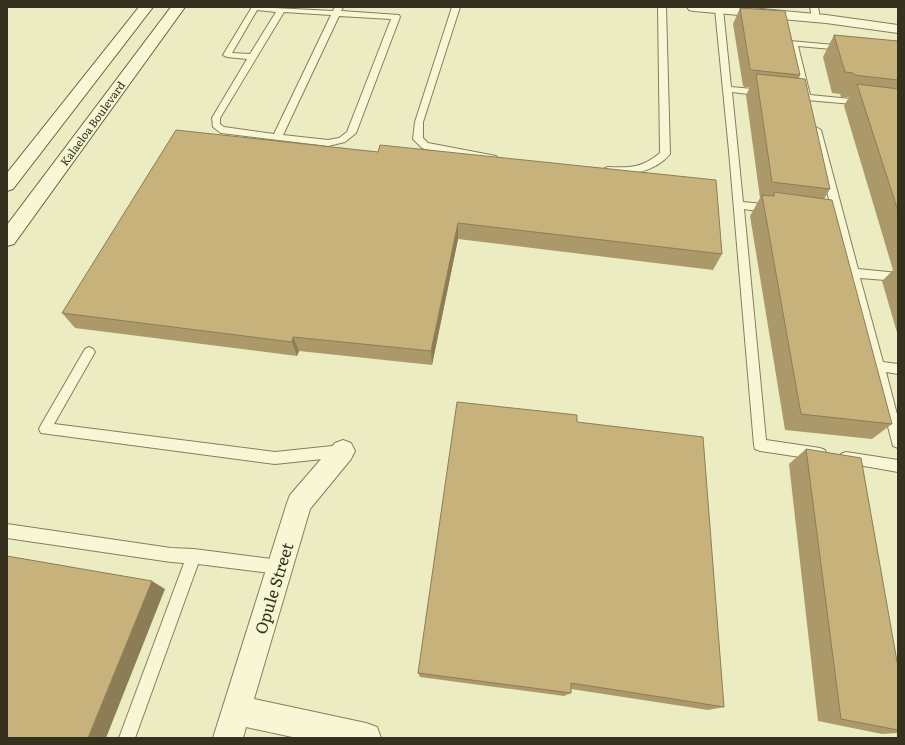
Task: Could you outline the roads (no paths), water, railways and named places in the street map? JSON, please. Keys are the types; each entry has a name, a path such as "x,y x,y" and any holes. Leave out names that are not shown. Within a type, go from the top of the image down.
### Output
{"main road":[{"path":"7,185 146,7"},
{"name":"Kalaeloa Boulevard","path":"7,239 178,7"},
{"path":"694,7 815,12 898,29"},
{"name":"Opule Street","path":"228,738 299,503 343,451"},
{"path":"236,710 366,738"}],"lane":[{"path":"456,7 419,122 418,139 425,146 503,160"},
{"path":"595,169 633,171 654,164 665,154 662,7"},
{"path":"252,57 227,55 255,8 281,10 338,10 396,17 351,133 342,140 328,143 221,130 216,125 216,118 281,10"},
{"path":"719,9 739,205 760,445 898,466"},
{"path":"277,137 338,10"},
{"path":"808,101 793,43 852,48"},
{"path":"728,89 775,94"},
{"path":"791,96 808,101 868,104"},
{"path":"813,120 835,218 854,273 898,442"},
{"path":"739,205 778,210"},
{"path":"854,273 898,277"},
{"path":"89,352 45,429 275,458 343,451"},
{"path":"879,366 898,369"},
{"path":"7,531 171,556 194,556 279,567"},
{"path":"126,738 194,556"}]}
